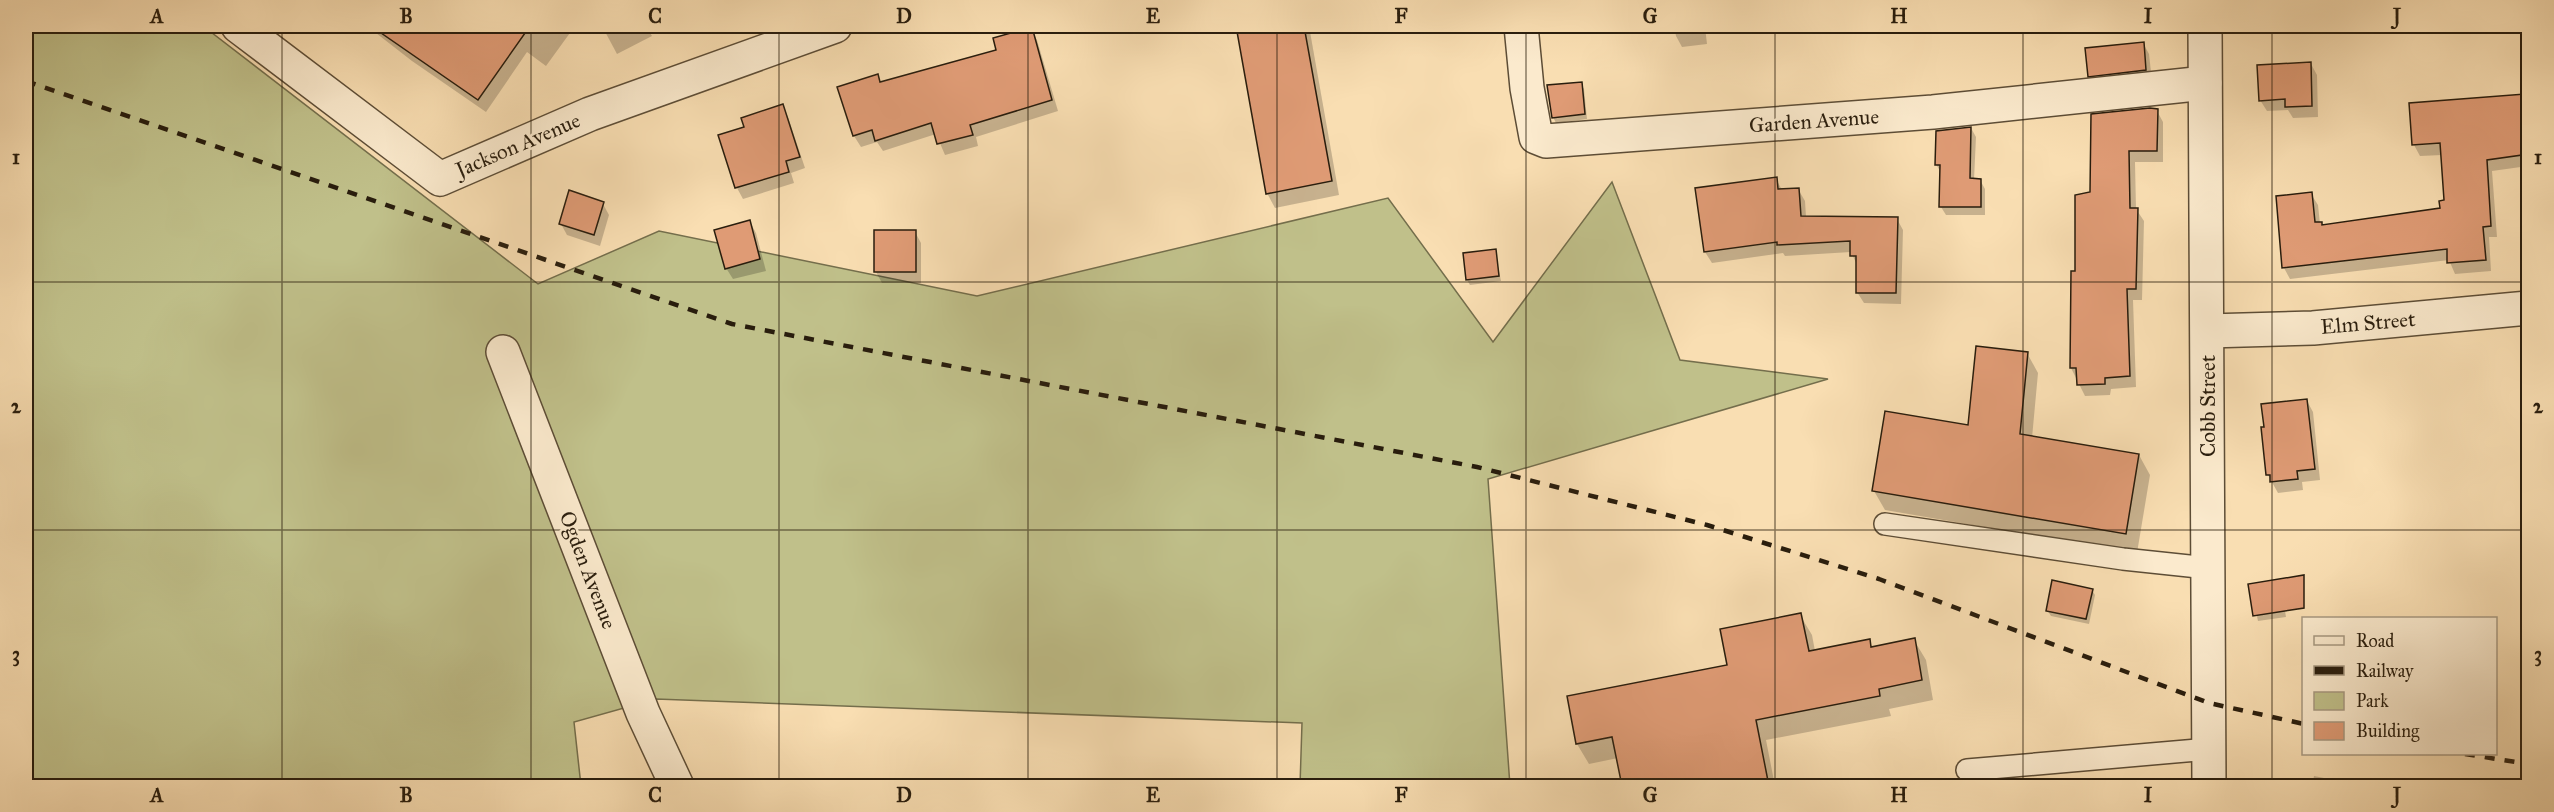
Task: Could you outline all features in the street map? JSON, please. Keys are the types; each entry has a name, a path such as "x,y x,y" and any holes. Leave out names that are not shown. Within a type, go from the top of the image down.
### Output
{"street":[{"name":"Jackson Avenue","path":"238,26 440,179 590,114 835,26"},
{"name":"Garden Avenue","path":"1521,26 1527,88 1536,138 1546,141 1933,112 2205,82"},
{"name":"Cobb Street","path":"2205,26 2209,786"},
{"name":"Elm Street","path":"2208,331 2313,328 2529,308"},
{"name":"Ogden Avenue","path":"503,352 643,713 677,786"}],"lane":[{"path":"1885,524 2123,559 2208,568"},
{"path":"1967,770 2209,749"}],"green space":[{"path":"26,26 203,26 538,284 659,231 977,296 1388,198 1493,342 1612,182 1680,360 1828,379 1488,479 1510,786 1300,786 1302,723 656,699 574,722 581,786 26,786"}],"building":[{"path":"371,26 530,26 478,100"},
{"path":"1236,26 1304,26 1332,181 1266,194"},
{"path":"1032,27 1052,100 970,125 973,135 937,144 931,123 875,141 872,130 853,136 837,87 878,74 880,82 996,50 993,38"},
{"path":"2144,42 2146,70 2088,77 2085,48"},
{"path":"2311,62 2312,106 2285,107 2285,99 2259,101 2257,65"},
{"path":"1582,82 1585,114 1552,118 1547,85"},
{"path":"2525,94 2529,154 2487,160 2491,226 2483,227 2486,260 2447,263 2447,249 2282,268 2276,196 2312,192 2315,222 2322,222 2322,225 2440,208 2439,201 2444,200 2440,143 2412,145 2409,103"},
{"path":"783,104 800,157 786,161 789,172 735,188 718,135 744,127 741,118"},
{"path":"2158,109 2157,151 2129,151 2130,208 2138,208 2136,289 2127,289 2130,376 2105,378 2105,384 2077,385 2076,368 2070,368 2071,271 2075,271 2075,195 2090,192 2091,114"},
{"path":"1971,127 1970,178 1981,179 1981,207 1939,207 1940,165 1935,165 1936,131"},
{"path":"1777,177 1778,189 1799,188 1801,216 1898,217 1896,293 1856,293 1856,256 1850,256 1850,241 1777,245 1777,242 1704,252 1695,188"},
{"path":"569,190 604,202 594,235 559,224"},
{"path":"750,220 760,259 725,269 714,230"},
{"path":"874,230 916,230 916,272 874,272"},
{"path":"1496,249 1499,276 1466,280 1463,253"},
{"path":"1976,346 2028,352 2020,434 2139,454 2126,534 1872,491 1885,411 1968,425"},
{"path":"2307,399 2315,469 2297,471 2298,479 2270,482 2270,475 2266,475 2261,404"},
{"path":"2304,575 2304,608 2253,616 2248,584"},
{"path":"2052,580 2093,589 2086,619 2046,611"},
{"path":"1801,613 1809,651 1870,639 1871,647 1915,638 1922,680 1879,689 1880,696 1756,720 1769,786 1622,786 1612,737 1576,744 1567,696 1727,665 1720,629"}],"railway":[{"path":"26,81 732,324 1477,467 1707,525 1879,579 2209,703 2302,724"},
{"path":"2471,755 2528,764"}]}
